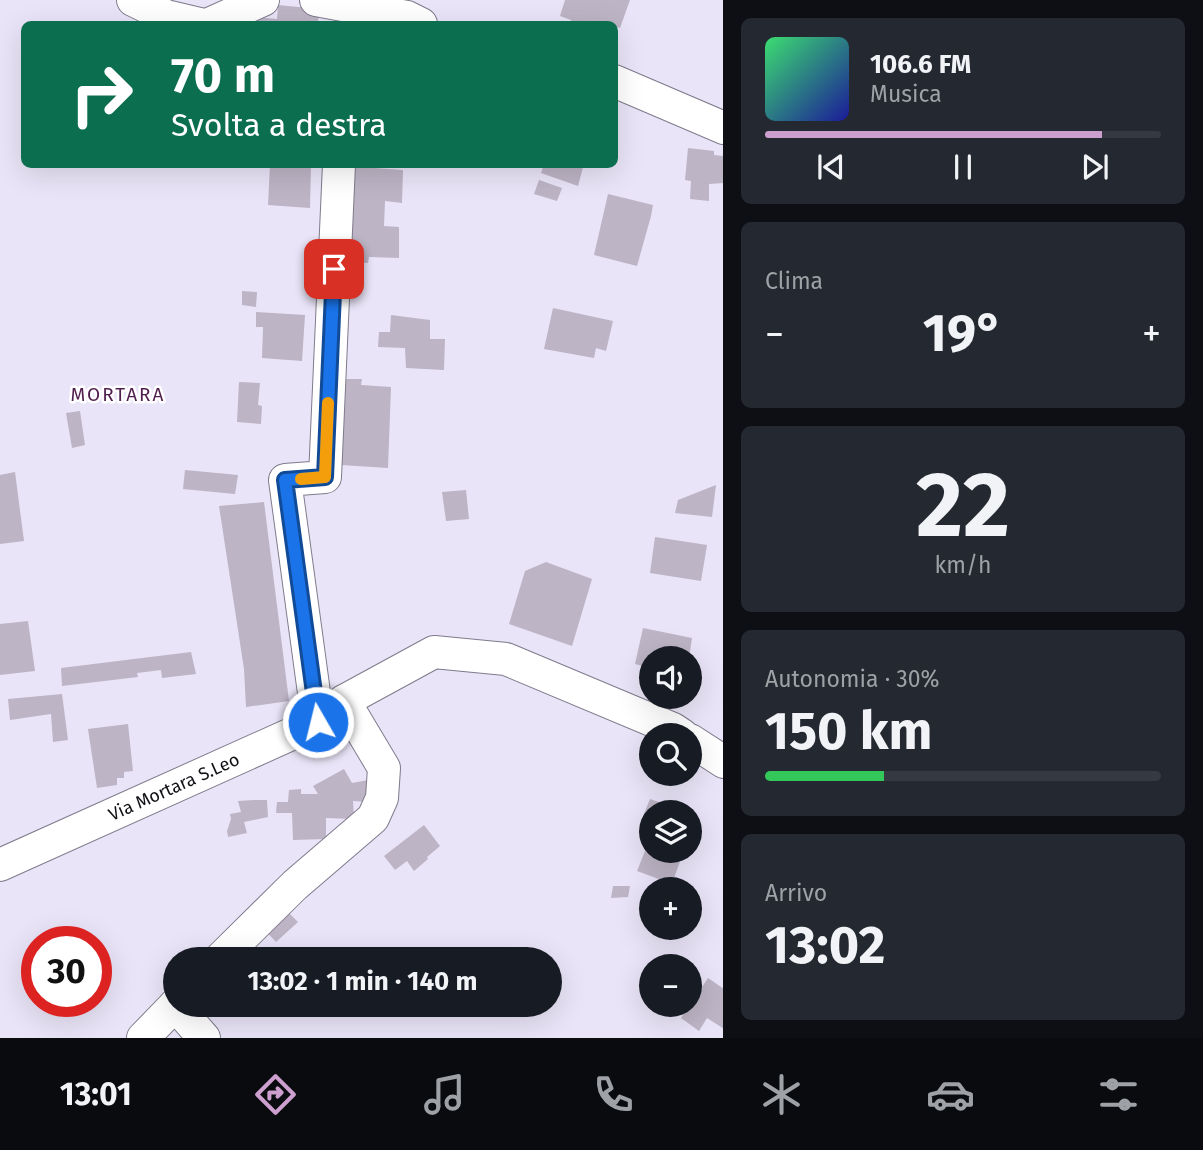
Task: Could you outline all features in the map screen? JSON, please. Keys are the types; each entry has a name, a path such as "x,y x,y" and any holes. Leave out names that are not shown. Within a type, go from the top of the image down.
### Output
{"street":[{"path":"134,0 166,16 187,21"},
{"path":"216,21 263,0"},
{"path":"336,10 407,17 415,21"},
{"path":"618,83 723,128"},
{"path":"318,722 285,480 325,477 339,168"},
{"name":"Via Mortara S.Leo","path":"0,865 318,722 344,701 434,652 506,659 659,723"},
{"path":"232,947 295,885 373,818 382,798 384,768 344,701"},
{"path":"702,748 723,762"},
{"path":"143,1038 164,1017"},
{"path":"186,1017 204,1038"}],"building":[{"path":"565,0 630,0 620,28 618,21 571,21 560,16"},
{"path":"278,5 319,9 318,21 254,21 255,17 277,19"},
{"path":"688,148 714,151 714,155 723,156 723,183 709,184 709,201 690,199 691,181 685,180"},
{"path":"270,168 311,168 310,208 268,205"},
{"path":"353,168 403,170 402,203 385,201 384,226 399,227 399,258 369,257 368,263 349,262"},
{"path":"543,168 583,168 578,186 541,173"},
{"path":"539,180 562,188 557,201 534,194"},
{"path":"608,194 653,205 637,266 594,255"},
{"path":"242,291 257,292 256,307 242,305"},
{"path":"553,308 613,321 606,351 596,348 594,358 544,349"},
{"path":"256,312 305,315 302,361 262,358 263,327 256,327"},
{"path":"391,315 430,320 430,339 445,339 444,370 406,368 405,348 378,347 379,332 390,332"},
{"path":"345,379 362,379 361,385 391,387 388,468 341,465"},
{"path":"239,382 260,383 258,405 262,406 261,424 237,422"},
{"path":"80,411 85,445 72,448 66,413"},
{"path":"185,470 238,475 235,494 183,489"},
{"path":"15,472 24,541 0,544 0,475"},
{"path":"716,485 712,517 675,513 678,500"},
{"path":"466,490 469,519 446,521 442,492"},
{"path":"264,502 289,701 246,707 244,669 219,506"},
{"path":"655,537 707,545 701,581 650,573"},
{"path":"546,562 592,579 572,646 509,624 525,571"},
{"path":"28,621 35,671 0,675 0,624"},
{"path":"643,628 692,638 691,646 639,646"},
{"path":"639,646 639,665 635,664"},
{"path":"191,652 196,674 162,678 161,670 137,673 138,677 62,686 61,668"},
{"path":"62,694 68,740 53,742 51,714 10,720 8,699"},
{"path":"128,724 133,771 124,772 124,778 117,778 117,785 97,788 88,729"},
{"path":"344,769 352,783 368,780 367,802 353,801 354,819 326,818 326,839 293,840 292,813 276,813 277,802 288,802 289,790 301,789 301,794 318,794 313,786"},
{"path":"267,800 268,817 244,822 247,833 228,837 230,814 241,812 238,801"},
{"path":"424,825 440,846 414,871 407,861 395,870 384,856"},
{"path":"640,863 679,863 674,877 653,877 637,871"},
{"path":"613,886 630,886 628,897 611,898"},
{"path":"283,907 298,922 276,942 262,927"},
{"path":"708,978 723,988 723,1028 707,1018 699,1031 681,1018 702,1017 702,987"}],"slow traffic":[{"path":"301,479 325,477 328,403"}],"district":[{"name":"MORTARA","path":"118,394"}],"route":[{"path":"318,722 285,480 325,477 334,269"}]}
